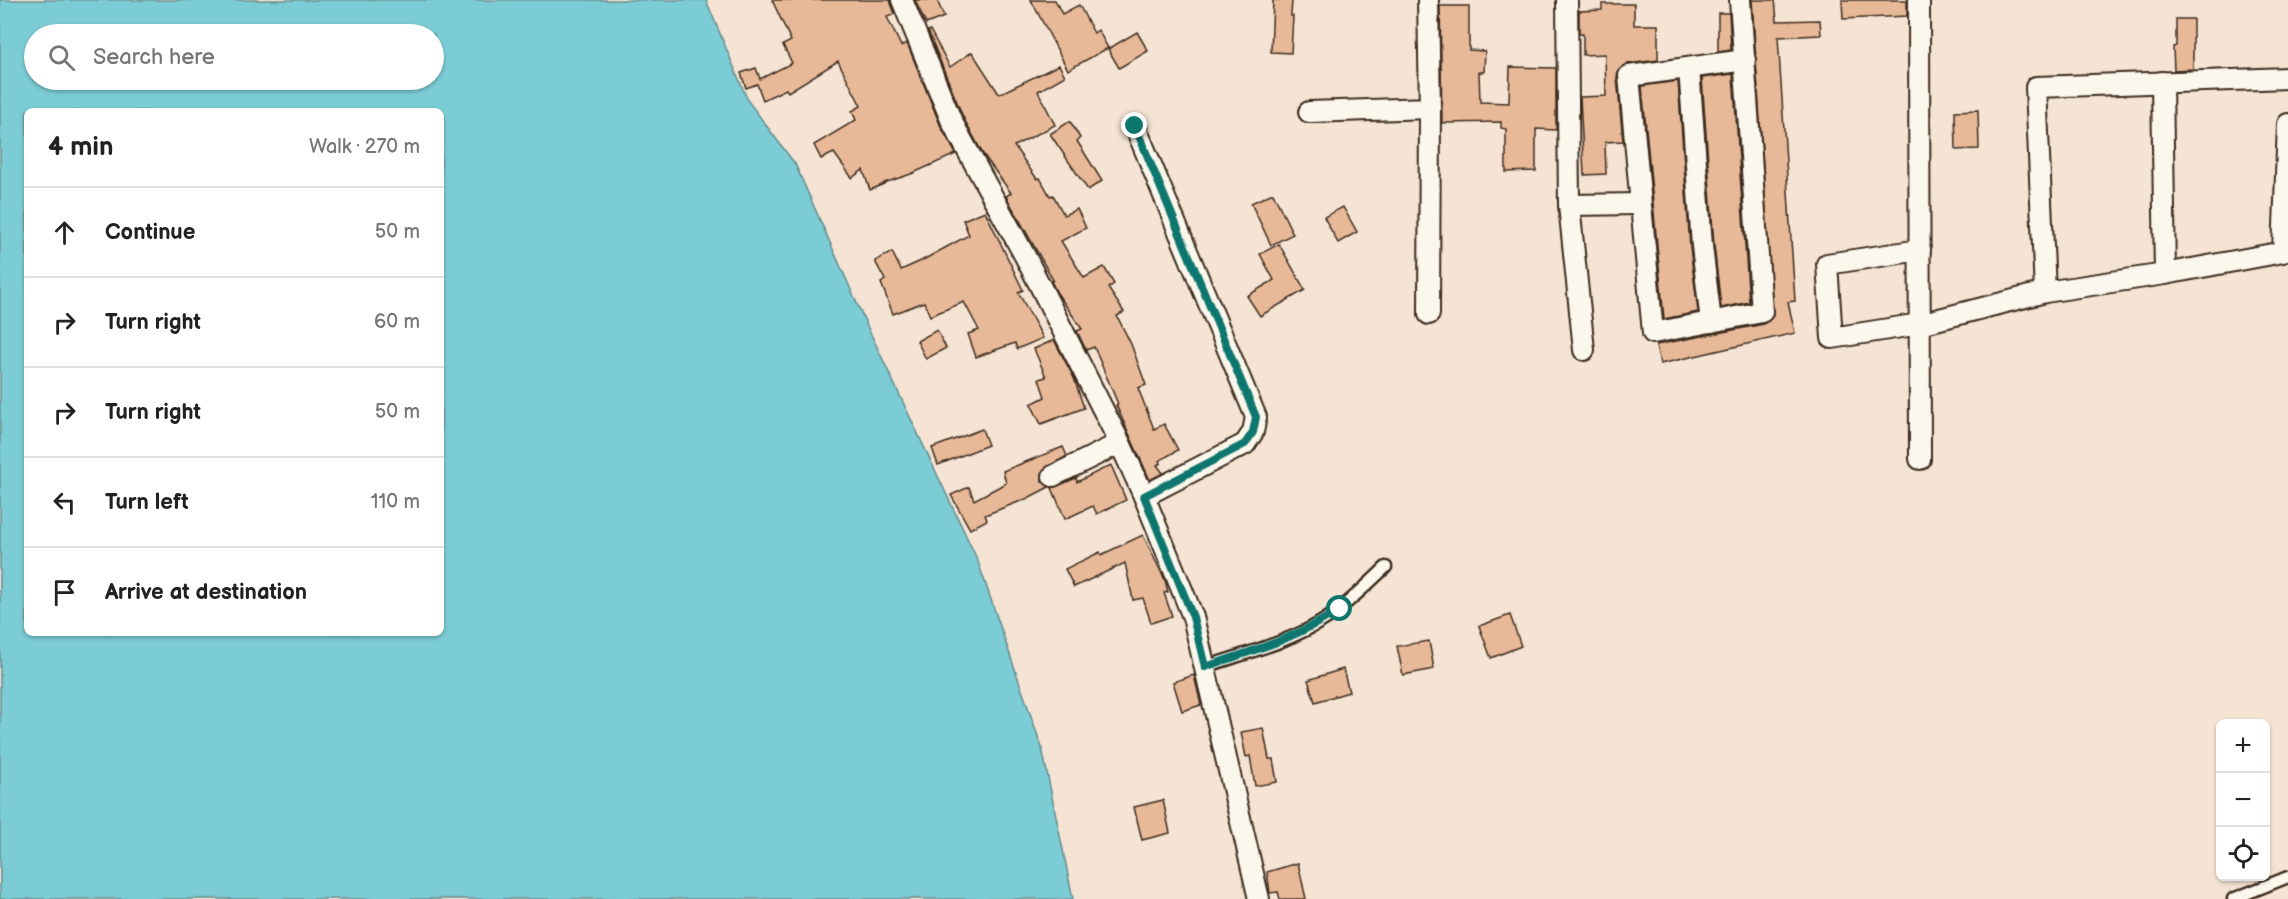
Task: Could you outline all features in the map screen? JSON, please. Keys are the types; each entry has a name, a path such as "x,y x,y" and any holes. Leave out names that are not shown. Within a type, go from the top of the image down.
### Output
{"street":[{"path":"902,0 952,122 1026,258 1120,443 1193,617 1259,899"},
{"path":"1428,0 1429,314"},
{"path":"1567,0 1569,205 1584,350"},
{"path":"1740,0 1745,60 1762,312 1653,333 1629,76 1745,60"},
{"path":"1919,0 1920,459"},
{"path":"1689,68 1702,246 1711,322"},
{"path":"2045,292 2036,87 2288,78"},
{"path":"2162,82 2165,274"},
{"path":"1309,112 1430,108"},
{"path":"1920,250 1827,264 1832,338 1920,324 2045,292 2165,274 2283,252 2288,124"},
{"path":"1135,126 1256,417 1253,432 1245,444 1144,496"},
{"path":"1569,205 1640,204"},
{"path":"1053,476 1120,443"}],"lane":[{"path":"1205,667 1279,642 1316,624 1340,609 1386,567"},
{"path":"2233,899 2288,877"}],"water":[{"path":"0,0 706,0 748,101 795,164 868,328 977,559 1042,748 1073,899 0,899"}],"building":[{"path":"772,0 890,0 895,14 887,17 901,46 907,43 941,127 956,154 870,190 863,170 852,178 834,153 821,159 814,145 856,120 852,111 861,106 838,61 788,92 786,89 763,100 757,84 746,88 741,73 756,68 760,79 792,63 783,45 791,41"},
{"path":"915,0 937,0 944,17 926,24"},
{"path":"1031,0 1055,0 1062,14 1079,5 1094,33 1098,30 1108,48 1068,70"},
{"path":"1273,0 1292,0 1291,53 1271,52"},
{"path":"1752,0 1775,0 1777,21 1820,20 1821,35 1778,37 1795,301 1788,302 1795,333 1660,364 1656,345 1764,324 1773,316"},
{"path":"1842,0 1907,0 1907,16 1843,19"},
{"path":"1602,4 1634,4 1634,25 1658,25 1658,60 1627,64 1618,71 1623,141 1605,142 1606,174 1584,175 1580,97 1606,96 1605,54 1583,55 1583,34 1579,34 1579,11 1602,10"},
{"path":"1440,6 1469,6 1469,50 1485,51 1484,72 1479,72 1480,102 1509,103 1510,67 1556,68 1556,130 1536,129 1536,171 1506,172 1506,129 1501,128 1501,122 1442,123"},
{"path":"1718,13 1729,13 1731,50 1718,52"},
{"path":"2176,19 2193,19 2193,69 2174,70 2173,47 2176,46"},
{"path":"930,30 950,67 972,52 999,94 1059,65 1065,76 1038,91 1055,125 1014,146 1037,179 1040,178 1050,196 1053,195 1064,215 1077,209 1086,228 1061,241 1084,278 1104,267 1114,284 1108,288 1124,312 1117,316 1131,344 1146,385 1138,388 1154,429 1164,424 1178,450 1159,461 1161,463 1157,465 1163,473 1150,480 1116,405 1118,404 1094,347 1086,350 1077,331 1082,329 1057,293 1051,281 1053,280 1006,196 1011,193 983,154 963,117 928,31"},
{"path":"1137,32 1148,51 1119,68 1108,49"},
{"path":"1733,74 1749,302 1721,308 1702,78"},
{"path":"1678,81 1690,247 1698,312 1664,319 1642,86"},
{"path":"1978,110 1979,149 1956,150 1955,111"},
{"path":"1070,121 1080,138 1077,141 1102,181 1088,190 1050,134"},
{"path":"1273,193 1293,234 1271,245 1251,203"},
{"path":"1343,207 1357,232 1338,243 1324,217"},
{"path":"985,211 1023,290 1018,292 1043,338 1017,349 1015,343 976,357 968,334 979,330 964,302 930,316 924,302 893,314 881,283 885,280 875,261 892,252 901,270 921,261 969,235 963,220"},
{"path":"1279,244 1305,290 1260,316 1247,296 1274,280 1260,254"},
{"path":"937,330 946,348 926,359 917,341"},
{"path":"1054,340 1074,378 1084,408 1041,424 1031,404 1045,397 1039,379 1046,377 1034,349"},
{"path":"982,429 988,445 938,465 932,448"},
{"path":"1063,447 1067,456 1043,470 1042,481 1049,487 985,515 987,520 970,529 951,495 969,487 974,500 1006,483 1003,471"},
{"path":"1111,465 1126,500 1097,514 1093,506 1065,519 1052,488 1076,478 1077,482"},
{"path":"1143,535 1165,580 1168,592 1164,593 1172,616 1151,623 1143,598 1133,600 1125,563 1074,587 1065,569"},
{"path":"1510,615 1521,646 1491,658 1479,626"},
{"path":"1429,641 1434,669 1403,675 1397,646"},
{"path":"1343,669 1349,692 1315,702 1308,680"},
{"path":"1194,675 1201,705 1182,711 1173,682"},
{"path":"1263,728 1269,759 1273,759 1277,782 1255,786 1250,756 1246,757 1241,732"},
{"path":"1163,800 1170,833 1142,840 1134,807"},
{"path":"1298,863 1306,899 1280,899 1278,892 1270,893 1267,872"}],"route":[{"path":"1135,126 1256,417 1253,432 1245,444 1144,496 1193,617 1205,667 1279,642 1324,620 1340,609"}]}
